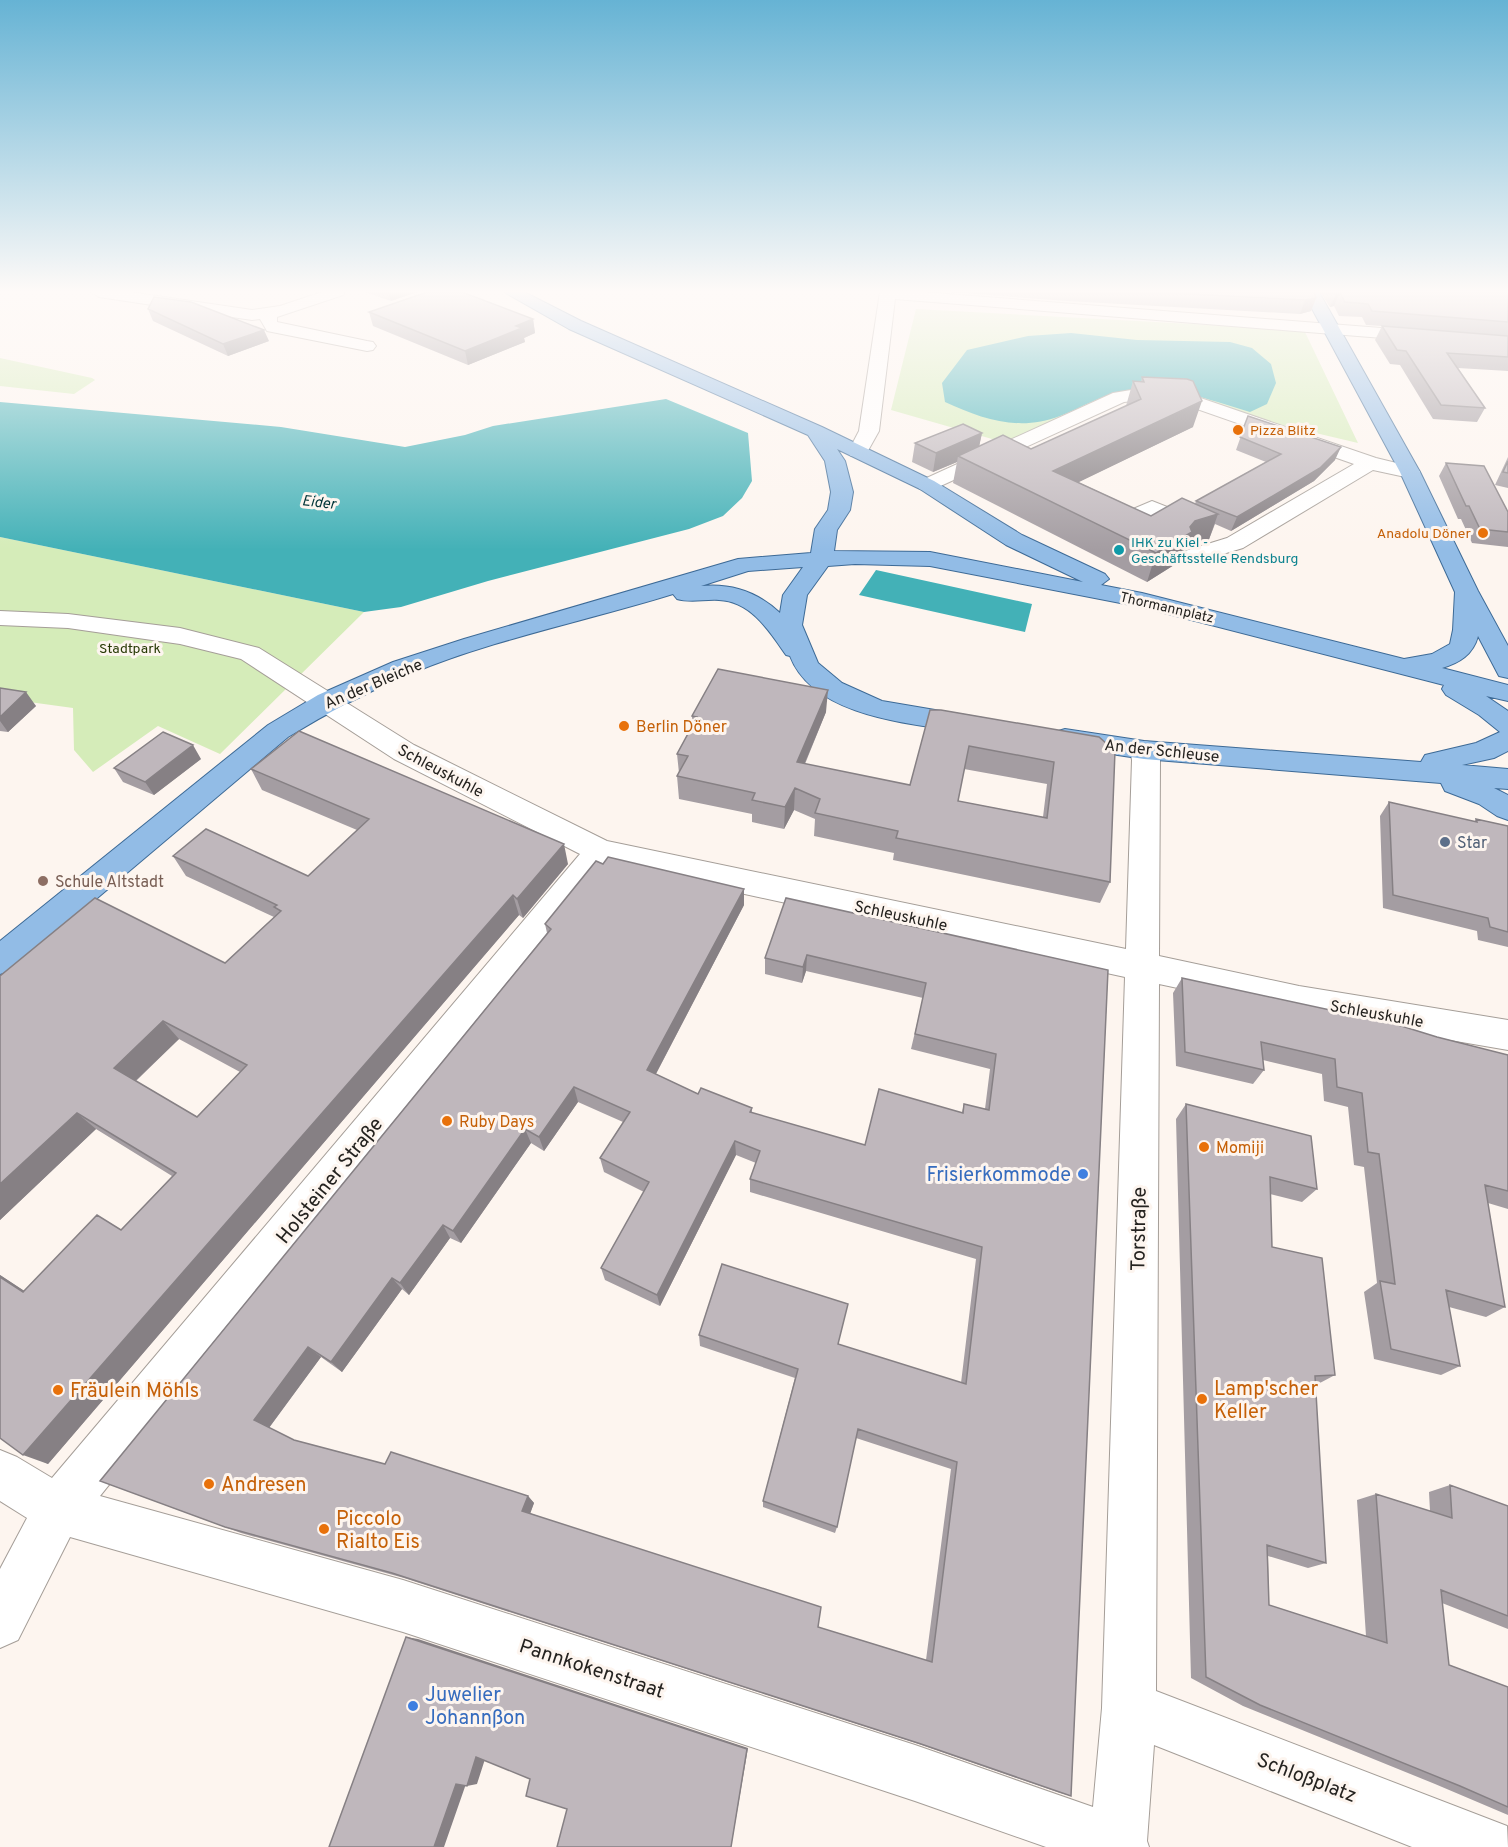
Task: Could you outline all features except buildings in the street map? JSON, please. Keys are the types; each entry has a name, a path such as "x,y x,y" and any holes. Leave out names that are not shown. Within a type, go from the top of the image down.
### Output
{"main road":[{"path":"695,378 927,484 1014,540 1142,600"},
{"path":"1359,378 1410,472 1466,591 1508,670"},
{"path":"807,667 790,625 795,595 821,559 826,529 839,510 842,492 835,461 815,431"},
{"path":"746,564 794,546 826,529"},
{"name":"Thormannplatz","path":"821,559 901,557 930,559 1142,600 1399,663 1508,693"},
{"name":"An der Bleiche","path":"0,960 278,731 328,701 402,668 473,644 633,600 746,564 821,559"},
{"path":"633,600 713,591 731,593 752,601 772,617 807,667 833,689 876,709 994,727"},
{"path":"1399,663 1436,662 1457,651 1464,642 1466,591"},
{"path":"1399,663 1458,690 1489,709 1508,725"},
{"path":"1440,761 1473,745 1480,727 1458,690"},
{"name":"An der Schleuse","path":"1041,734 1144,750 1508,779"},
{"path":"1395,769 1484,752 1508,739"},
{"path":"1395,769 1465,787 1508,809"}],"street":[{"path":"858,452 869,431 876,378"},
{"path":"927,484 1120,397 1143,394 1179,397 1370,463 1410,472"},
{"path":"1193,556 1235,543 1370,463"},
{"path":"1122,522 1152,507 1235,543"},
{"name":"Schleuskuhle","path":"0,618 68,621 180,636 250,653 328,701 404,752 600,851 1299,1000 1508,1035"},
{"name":"Torstraße","path":"1129,1708 1143,967 1146,760 1144,750"},
{"name":"Holsteiner Straße","path":"0,1622 58,1509 600,851"},
{"name":"Pannkokenstraat","path":"0,1474 58,1509 403,1606 1120,1841 1129,1708"},
{"name":"Schloßplatz","path":"1129,1708 1486,1847"}],"green space":[{"path":"0,378 95,380 74,394 0,386"},
{"path":"899,378 1327,378 1358,443 1143,392 1006,443 891,410"},
{"name":"Stadtpark","path":"0,537 364,612 220,754 158,726 93,772 74,750 73,708 0,698"}],"water":[{"path":"946,378 1275,378 1276,383 1267,404 1250,412 1205,398 1144,389 1110,394 1045,421 1015,423 973,414 945,402 942,383"},
{"name":"Eider","path":"666,399 748,433 752,481 742,498 723,516 689,529 488,581 401,607 364,612 0,537 0,402 281,427 405,447 465,435 493,426"},
{"path":"876,570 1032,604 1025,632 859,595"}],"place":[{"name":"Pizza Blitz","path":"1238,430"},
{"name":"Anadolu Döner","path":"1483,533"},
{"name":"IHK zu Kiel - Geschäftsstelle Rendsburg","path":"1119,550"},
{"name":"Berlin Döner","path":"624,726"},
{"name":"Star","path":"1445,842"},
{"name":"Schule Altstadt","path":"43,881"},
{"name":"Ruby Days","path":"447,1121"},
{"name":"Momiji","path":"1204,1147"},
{"name":"Frisierkommode","path":"1083,1174"},
{"name":"Fräulein Möhls","path":"58,1390"},
{"name":"Lamp'scher Keller","path":"1202,1399"},
{"name":"Andresen","path":"209,1484"},
{"name":"Piccolo Rialto Eis","path":"324,1529"},
{"name":"Juwelier Johannßon","path":"413,1706"}]}
